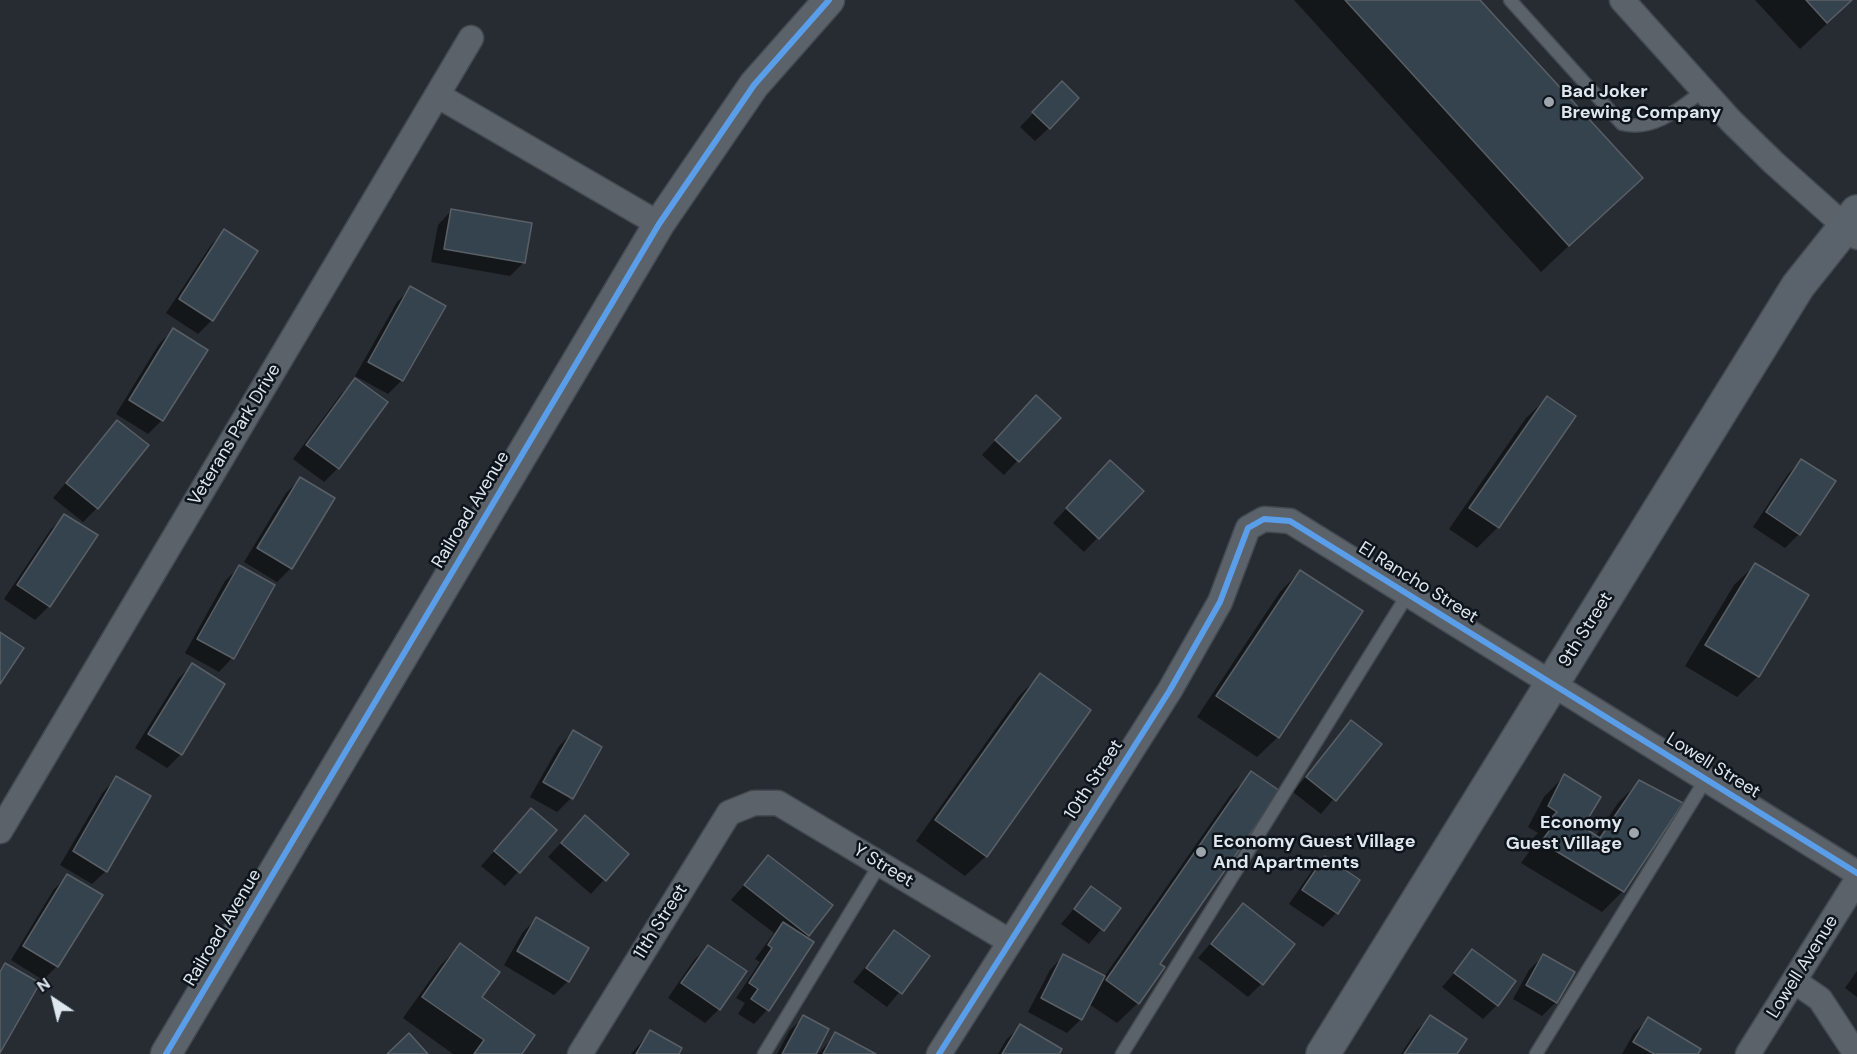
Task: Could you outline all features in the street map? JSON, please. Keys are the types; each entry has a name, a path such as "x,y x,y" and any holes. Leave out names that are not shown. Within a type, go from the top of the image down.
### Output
{"main road":[{"name":"9th Street","path":"1323,1054 1798,285 1853,224"}],"street":[{"name":"Railroad Avenue","path":"166,1054 658,224 754,85 829,0"},
{"path":"1622,0 1774,163 1853,224"},
{"name":"Veterans Park Drive","path":"0,831 471,38"},
{"path":"437,95 658,224"},
{"name":"El Rancho Street","path":"1264,519 1290,521 1553,685"},
{"name":"10th Street","path":"939,1054 1170,690 1220,602 1248,528 1264,519"},
{"name":"Lowell Street","path":"1553,685 1857,873"},
{"name":"Y Street","path":"754,803 778,803 1009,941"},
{"name":"11th Street","path":"580,1054 729,813 754,803"},
{"name":"Lowell Avenue","path":"1748,1054 1857,880"},
{"path":"1794,981 1820,999 1856,1054"}],"lane":[{"path":"1510,0 1622,124 1635,127 1656,123 1704,90"},
{"path":"1122,1054 1408,594"},
{"path":"1536,1054 1706,779"},
{"path":"764,1054 880,864"}],"building":[{"path":"1345,0 1480,0 1643,178 1569,246"},
{"path":"1806,0 1852,0 1827,23"},
{"path":"1062,81 1079,98 1050,129 1032,112"},
{"path":"451,209 532,223 525,263 444,249"},
{"path":"224,229 258,251 213,321 179,299"},
{"path":"410,286 446,306 403,381 368,362"},
{"path":"173,328 208,350 163,421 129,400"},
{"path":"355,378 388,402 339,469 306,445"},
{"path":"1036,395 1061,418 1019,462 995,440"},
{"path":"1547,396 1576,416 1499,528 1469,508"},
{"path":"117,420 149,445 98,509 66,483"},
{"path":"1801,459 1836,481 1800,535 1766,512"},
{"path":"1110,460 1144,491 1099,539 1066,508"},
{"path":"300,477 335,498 292,569 257,548"},
{"path":"64,514 98,535 50,607 17,585"},
{"path":"1755,563 1809,595 1759,677 1705,645"},
{"path":"239,565 275,585 234,659 197,639"},
{"path":"1300,570 1363,611 1279,738 1216,696"},
{"path":"0,632 24,648 0,684"},
{"path":"192,663 225,684 182,755 148,734"},
{"path":"1040,673 1091,710 987,857 935,820"},
{"path":"1351,720 1382,744 1336,801 1306,777"},
{"path":"573,730 602,747 573,799 543,782"},
{"path":"1251,771 1280,791 1160,964 1165,967 1139,1004 1106,980"},
{"name":"Economy Guest Village","path":"1564,774 1601,797 1583,827 1600,838 1639,780 1683,803 1624,892 1541,842 1555,823 1551,818 1557,812 1548,806"},
{"path":"116,776 151,796 107,872 73,851"},
{"path":"531,808 557,830 520,873 494,851"},
{"path":"585,815 629,854 606,881 561,843"},
{"path":"768,855 833,905 809,936 744,885"},
{"path":"1325,856 1360,880 1338,914 1302,890"},
{"path":"67,874 103,895 58,967 23,946"},
{"path":"1091,886 1121,908 1104,931 1074,909"},
{"path":"1243,903 1295,944 1263,985 1211,944"},
{"path":"536,917 589,948 569,982 517,951"},
{"path":"783,922 814,942 769,1011 751,999 758,989 749,983 772,948 768,945"},
{"path":"894,930 930,956 902,994 866,968"},
{"path":"460,943 500,972 482,997 535,1035 522,1054 474,1054 484,1040 422,997"},
{"path":"708,945 747,971 720,1010 681,983"},
{"path":"1472,949 1516,981 1498,1006 1454,973"},
{"path":"1063,954 1105,976 1082,1020 1041,998"},
{"path":"1543,954 1575,972 1557,1003 1526,985"},
{"path":"5,963 40,983 0,1053 0,972"},
{"path":"803,1015 829,1029 816,1054 782,1054"},
{"path":"1430,1015 1467,1039 1457,1054 1404,1054"},
{"path":"1648,1017 1701,1049 1698,1054 1654,1054 1633,1042"},
{"path":"1020,1024 1062,1049 1059,1054 1002,1054"},
{"path":"650,1030 682,1048 679,1054 636,1054"},
{"path":"835,1032 876,1054 823,1054"},
{"path":"409,1033 428,1054 387,1054"}],"cycle path":[{"path":"166,1054 659,224 754,85 829,0"},
{"path":"939,1054 1170,690 1220,602 1248,528 1264,519 1290,521 1857,873"}],"place":[{"name":"Bad Joker Brewing Company","path":"1549,102"},
{"name":"Economy Guest Village","path":"1634,833"},
{"name":"Economy Guest Village And Apartments","path":"1201,852"}]}
